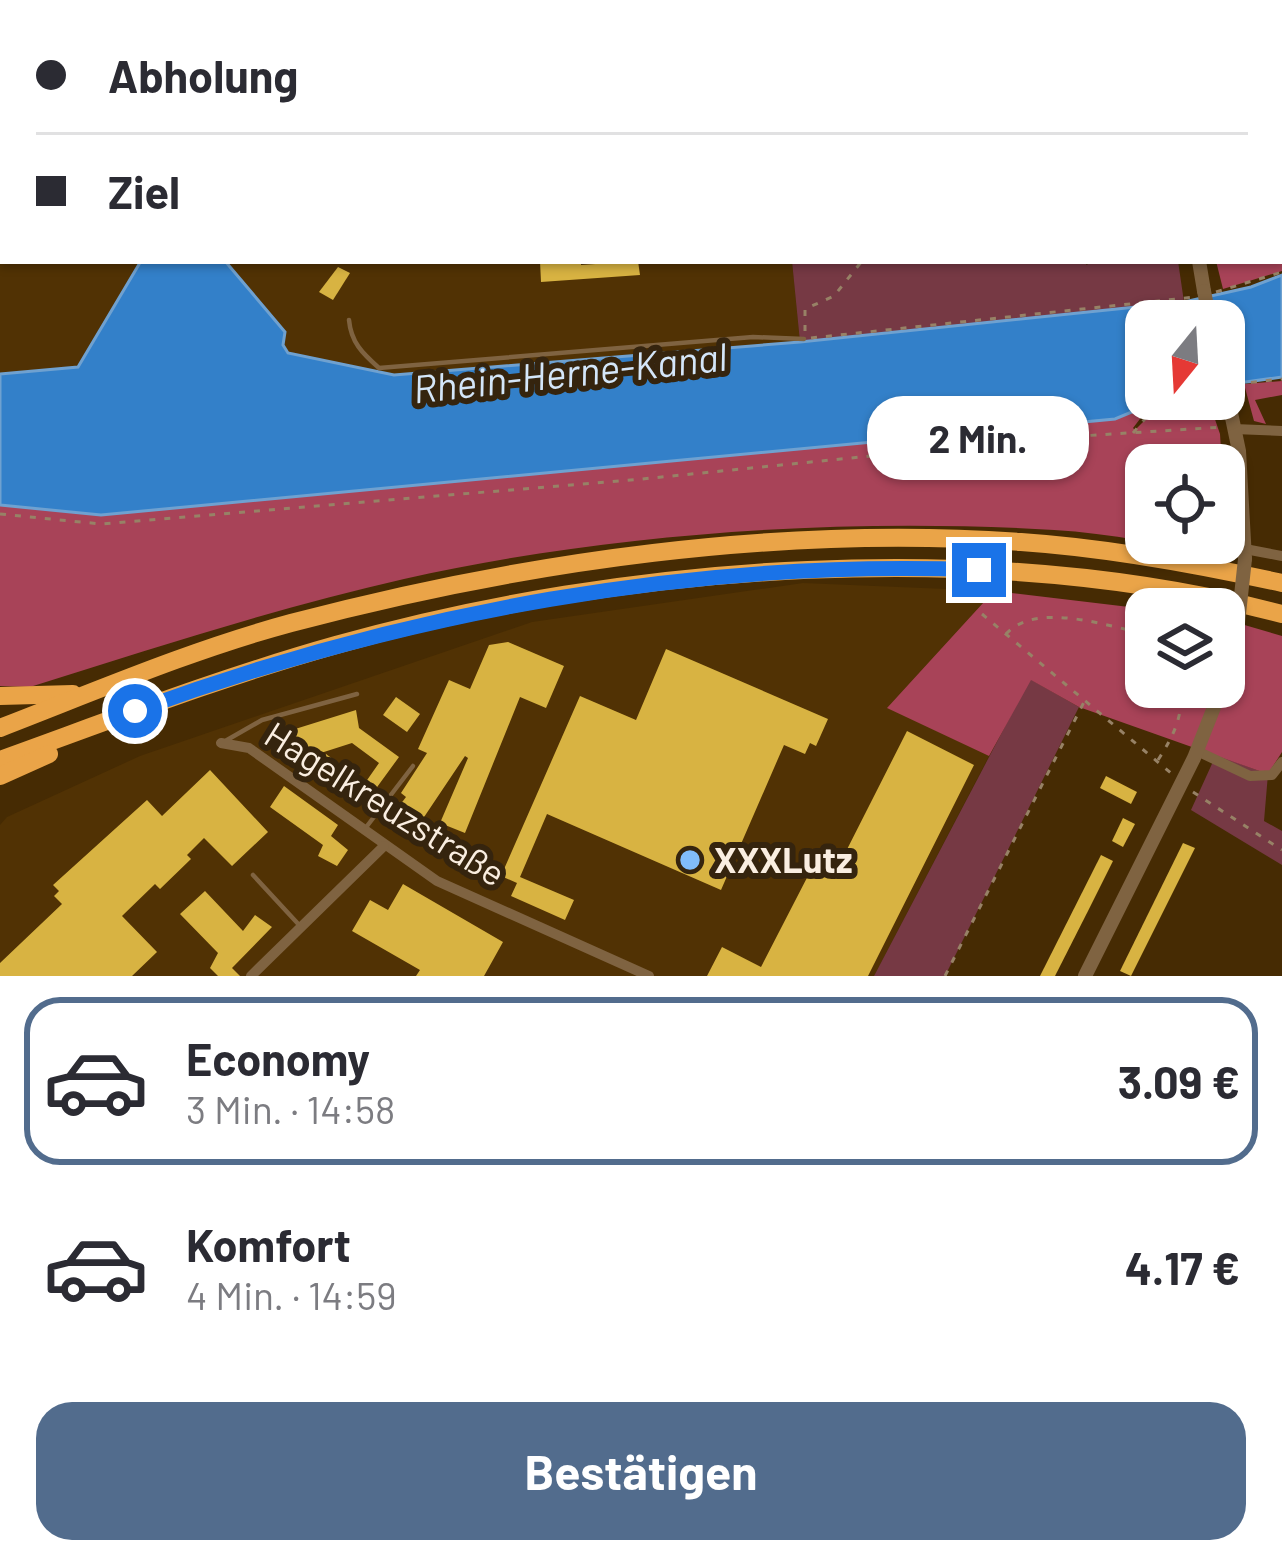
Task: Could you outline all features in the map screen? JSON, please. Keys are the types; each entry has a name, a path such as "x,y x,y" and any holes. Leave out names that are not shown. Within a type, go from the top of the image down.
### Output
{"highway":[{"path":"0,728 177,659 290,624 516,575 685,551 904,538 1022,542 1138,555 1282,583"},
{"path":"0,760 267,665 342,644 531,602 690,581 801,570 903,567 1017,572 1132,584 1282,614"},
{"path":"0,696 90,694"},
{"path":"0,776 55,751 70,735"}],"street":[{"path":"1199,264 1206,300"},
{"path":"1232,420 1236,444"},
{"path":"1234,429 1282,431"},
{"path":"1245,554 1282,556"},
{"path":"1084,976 1197,751 1213,708"},
{"name":"Hagelkreuzstraße","path":"221,743 249,748 384,846 467,898 649,976"},
{"path":"1197,751 1256,777 1272,775 1282,763"},
{"path":"250,976 384,846"}],"lane":[{"path":"349,320 351,335 362,353 379,368 753,338 804,339"},
{"path":"221,743 262,720 357,694"},
{"path":"364,830 413,766"},
{"path":"253,875 301,927"}],"path":[{"path":"860,264 834,296 805,309 804,339 1182,300 1282,272"},
{"path":"1245,384 1282,379"},
{"path":"1132,435 1144,420"},
{"path":"0,514 101,524 641,479 1049,438 1220,426 1234,429"},
{"path":"982,614 1181,784 1282,850"},
{"path":"1006,634 1016,623 1043,618 1125,631"},
{"path":"945,976 1085,700"},
{"path":"1157,761 1175,732 1182,708"}],"shaded area":[{"path":"0,264 139,264 78,368 0,374"},
{"path":"227,264 792,264 800,342 394,375 288,353"},
{"path":"792,264 1178,264 1184,300 1125,300 1125,308 800,342"},
{"path":"1217,264 1282,264 1282,271 1223,289"},
{"path":"1282,381 1282,395 1255,400 1266,424 1254,421 1245,384"},
{"path":"1125,415 1125,420 1139,420 1135,430 1145,420 1215,420 1221,444 1125,444 1125,538 1054,530 893,526 727,532 563,550 357,590 30,687 0,686 0,505 100,515"},
{"path":"803,583 994,591 888,707 989,756 874,976 0,976 0,825 7,817 140,756 532,622"},
{"path":"994,591 1125,607 1125,708 1245,708 1245,625 1282,636 1282,752 1268,774 1079,707 1031,680 989,756 887,708"},
{"path":"1030,679 1079,707 945,976 874,976"},
{"path":"1216,755 1268,774 1264,821 1282,831 1282,865 1191,810"}],"water":[{"name":"Rhein-Herne-Kanal","path":"139,264 228,264 285,332 283,345 288,353 394,375 800,342 1125,308 1125,415 1115,419 101,515 0,505 0,374 78,367"},
{"path":"1282,275 1282,377 1245,382 1245,300 1193,300"}],"building":[{"path":"540,264 638,264 640,275 541,282"},
{"path":"338,267 350,273 333,300 319,292"},
{"path":"508,642 564,666 546,708 520,697 465,833 440,823 465,756 410,838 387,822 406,797 401,793 427,753 418,749 449,680 470,689 489,645"},
{"path":"666,649 828,719 816,746 810,743 805,754 784,745 721,890 547,814 520,877 574,900 565,920 511,896 517,883 501,876 580,696 636,720"},
{"path":"396,697 420,714 407,732 383,715"},
{"path":"356,710 359,728 399,757 364,805 314,771 326,754 365,783 379,763 352,743 302,759 292,730"},
{"path":"907,731 974,765 868,976 707,976 722,947 761,967 812,868 832,879"},
{"path":"210,770 268,832 232,866 204,838 187,855 191,859 160,889 155,884 122,916 157,952 132,976 0,976 0,963 62,904 54,896 59,891 53,885 147,800 162,816"},
{"path":"1106,776 1137,792 1131,804 1100,788"},
{"path":"284,786 338,825 331,836 348,850 337,866 318,856 323,845 270,807"},
{"path":"1123,818 1135,824 1123,847 1112,841"},
{"path":"1183,843 1195,848 1131,976 1120,971"},
{"path":"1101,855 1113,861 1089,909 1055,976 1040,976"},
{"path":"403,884 503,942 484,976 416,976 420,970 352,931 370,900 388,910"},
{"path":"205,891 243,931 255,915 272,927 232,968 240,976 218,976 210,968 218,953 180,914"}],"place":[{"name":"XXXLutz","path":"690,860"}],"route":[{"path":"135,711 342,644 531,602 801,570 979,570"}]}
